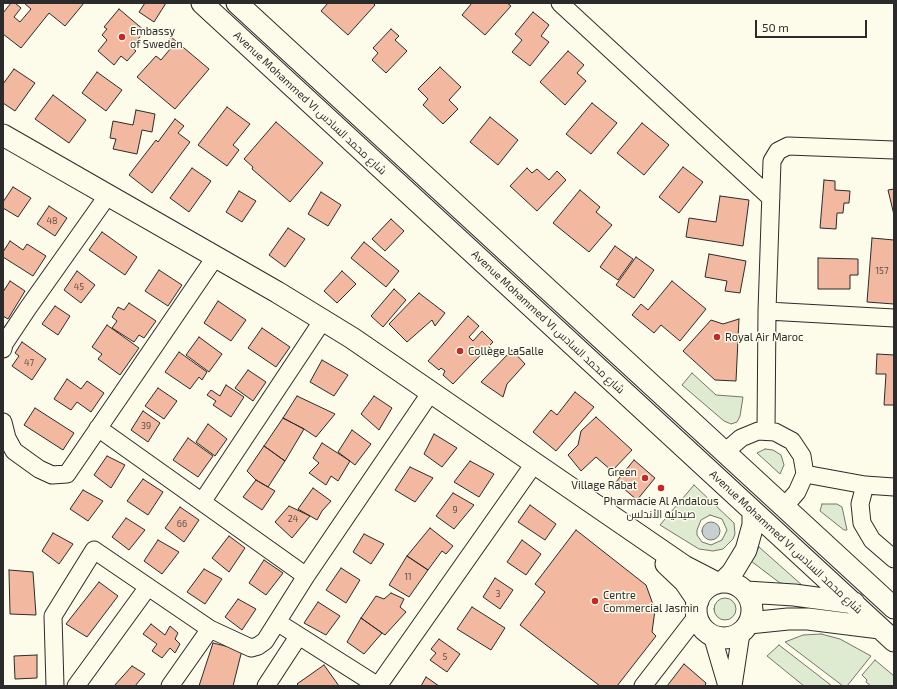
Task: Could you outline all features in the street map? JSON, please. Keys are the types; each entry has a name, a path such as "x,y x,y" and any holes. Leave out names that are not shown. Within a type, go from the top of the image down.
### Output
{"main road":[{"name":"Avenue Mohammed VI شارع محمد السادس","path":"202,3 887,635"},
{"path":"237,3 894,608"},
{"path":"3,135 105,199 320,324 532,467 684,566 720,583 732,583 746,592 751,601 752,612 745,628"},
{"path":"3,146 105,199"},
{"path":"532,467 673,570 685,582 697,609 700,624 712,635 721,638 732,637 745,628 788,619 808,619 887,635"},
{"path":"733,494 749,475"},
{"path":"697,609 705,590 720,583 732,573 746,550 753,525 753,513"},
{"path":"746,592 794,595 894,608"}],"street":[{"path":"560,3 771,198"},
{"path":"766,431 767,311 772,161 775,155 783,148 793,146 894,150"},
{"path":"3,349 4,344 28,308 105,199"},
{"path":"3,422 6,438 14,450 39,469 52,475 67,474 212,261"},
{"path":"767,311 894,318"},
{"path":"202,502 320,324"},
{"path":"55,686 53,616 94,550 210,629 251,648 258,646 265,641 306,576 428,396"},
{"path":"98,428 306,576"},
{"path":"725,452 742,438 758,431 766,431 784,436 798,448 805,465 805,474 796,492 784,507"},
{"path":"277,622 298,637 378,686 532,467"},
{"path":"805,474 865,485 894,487"},
{"path":"865,485 860,504 862,522 872,540 894,560"},
{"path":"76,686 148,587"},
{"path":"643,686 697,609"},
{"path":"733,686 745,628"},
{"path":"170,686 210,629"},
{"path":"712,635 727,686"},
{"path":"266,686 298,637"}],"green space":[{"path":"692,373 716,395 743,397 740,416 737,422 731,424 724,421 682,385"},
{"path":"765,449 773,450 781,455 784,465 780,474 757,453"},
{"path":"694,485 734,523 735,534 733,539 723,549 713,551 699,549 660,525","holes":["710,515 722,519 727,530 722,540 711,545 702,542 697,535 697,530 701,520"]},
{"path":"822,504 837,504 842,507 847,530 844,530 820,511"},
{"path":"759,547 803,586 780,583 751,561"},
{"path":"725,598 733,601 736,609 733,617 725,620 717,617 714,609 717,601"},
{"path":"821,634 840,639 871,656 847,686 843,686 785,642 803,635"},
{"path":"779,645 832,686 804,686 767,656"},
{"path":"875,660 894,676 894,686 871,686 866,682 867,680 862,675"}],"shaded area":[{"path":"711,522 717,525 720,531 717,537 711,540 705,537 702,531 705,525"}],"building":[{"path":"11,3 15,3 21,8 14,17 20,22 31,9 24,3 84,3 65,26 49,13 21,48 3,34 3,13"},
{"path":"145,3 166,3 154,22 139,12"},
{"path":"328,3 373,3 375,5 348,35 321,11"},
{"path":"472,3 507,3 511,6 485,35 462,15"},
{"name":"Embassy of Sweden","path":"119,9 145,31 131,47 136,51 127,61 121,56 114,65 98,51 107,40 102,35 107,29 104,27"},
{"path":"533,12 549,25 541,36 549,42 530,66 512,52 522,40 515,34"},
{"path":"391,29 399,36 395,40 407,51 386,73 372,60 378,53 373,48"},
{"path":"171,37 209,69 175,109 137,77 156,56 161,60 171,48 165,44"},
{"path":"568,51 584,65 577,73 586,81 565,105 540,82"},
{"path":"440,67 461,87 449,100 458,109 443,124 423,105 428,99 418,89"},
{"path":"14,69 35,83 15,111 3,103 3,84"},
{"path":"97,72 122,90 106,111 82,93"},
{"path":"53,95 86,120 69,143 35,119"},
{"path":"592,103 617,123 591,154 566,134"},
{"path":"227,107 250,124 233,145 239,150 227,166 198,145"},
{"path":"136,110 155,114 152,132 142,130 137,154 113,149 116,139 110,138 113,121 133,125"},
{"path":"490,117 518,140 498,165 470,142"},
{"path":"175,119 184,126 178,133 190,142 152,193 129,175 156,140 158,142"},
{"path":"276,122 323,163 290,202 252,169 253,167 244,159"},
{"path":"642,123 669,145 644,175 617,153"},
{"path":"683,167 703,182 679,213 659,197"},
{"path":"192,168 211,181 189,212 170,198"},
{"path":"527,168 532,173 537,169 549,180 557,171 566,180 537,211 510,186"},
{"path":"824,180 835,181 835,190 850,191 849,203 844,203 843,213 837,213 836,229 820,228"},
{"path":"13,187 31,198 18,217 3,208 3,202"},
{"path":"894,189 894,215 888,190"},
{"path":"580,190 600,207 596,212 612,225 589,252 553,223"},
{"path":"239,191 256,201 242,222 226,212"},
{"path":"321,192 341,205 328,226 308,214"},
{"path":"720,196 749,200 743,246 686,237 689,218 716,222"},
{"path":"49,206 67,218 55,236 37,224"},
{"path":"391,219 404,231 385,251 372,239"},
{"path":"288,228 305,239 285,267 269,255"},
{"path":"102,232 137,257 125,275 89,250"},
{"path":"872,238 894,240 894,304 867,302"},
{"path":"10,241 23,250 27,244 46,256 33,276 3,257 3,252"},
{"path":"364,242 399,271 386,287 351,258"},
{"path":"615,246 633,259 618,280 600,267"},
{"path":"709,254 746,261 740,293 725,291 727,281 705,277"},
{"path":"636,257 654,270 634,298 616,285"},
{"path":"818,258 858,259 858,275 850,275 850,289 818,289"},
{"path":"159,270 182,285 168,306 145,291"},
{"path":"77,271 95,285 81,303 64,290"},
{"path":"342,271 356,284 337,303 324,291"},
{"path":"10,281 25,291 8,319 3,316 3,292"},
{"path":"672,281 706,309 680,341 661,325 654,333 632,315 641,304 648,310"},
{"path":"394,289 406,300 383,327 371,316"},
{"path":"419,293 445,313 435,326 432,320 407,342 389,324"},
{"path":"218,301 246,320 231,341 204,323"},
{"path":"129,303 156,321 144,338 139,335 134,342 112,328 117,321 112,317 118,307 124,310"},
{"path":"55,306 70,316 58,335 42,324"},
{"name":"Collège LaSalle","path":"468,316 479,326 469,337 473,341 482,331 493,342 453,384 443,375 445,371 441,368 439,370 428,361"},
{"name":"Royal Air Maroc","path":"739,319 736,381 715,380 683,351 711,320 723,324"},
{"path":"107,325 139,348 120,375 98,359 102,354 92,347"},
{"path":"262,328 290,347 276,367 248,348"},
{"path":"199,337 222,354 209,372 186,355"},
{"path":"22,342 46,359 32,380 12,366 19,356 15,353"},
{"path":"512,350 525,364 507,384 503,397 481,382"},
{"path":"179,352 207,372 202,380 199,377 190,389 165,372"},
{"path":"877,354 894,355 894,405 884,405 886,374 876,374"},
{"path":"322,360 348,375 334,396 310,382"},
{"path":"248,370 266,382 253,401 235,388"},
{"path":"67,379 81,389 87,381 104,393 91,412 77,402 71,410 54,399"},
{"path":"226,385 244,397 231,417 213,405 216,401 207,395 211,390 220,396"},
{"path":"158,388 177,401 164,419 145,406"},
{"path":"575,392 594,407 556,451 533,432 551,410 557,415"},
{"path":"297,396 335,414 316,437 283,418"},
{"path":"374,396 392,408 379,430 361,414"},
{"path":"35,408 74,433 63,450 24,425"},
{"path":"143,411 160,423 148,442 131,430"},
{"path":"596,417 632,450 612,471 596,457 581,471 568,455 578,445 581,431"},
{"path":"283,418 304,429 285,461 264,446"},
{"path":"208,424 227,439 215,456 196,442"},
{"path":"352,430 371,444 355,465 338,452"},
{"path":"434,434 457,448 442,467 424,454"},
{"path":"188,438 213,456 198,477 173,460"},
{"path":"322,443 350,461 338,481 331,476 326,485 309,473 319,463 313,458"},
{"path":"264,446 285,461 268,487 256,480 247,471"},
{"path":"107,456 125,465 111,488 94,475"},
{"path":"634,460 655,478 637,500 616,482"},
{"path":"470,461 494,474 479,497 454,482"},
{"path":"410,467 433,478 415,502 395,490"},
{"path":"143,479 163,492 148,515 127,501"},
{"path":"256,480 275,491 262,510 243,497"},
{"path":"313,488 331,501 322,511 317,520 298,509"},
{"path":"83,490 103,501 88,521 70,509"},
{"path":"453,493 474,505 454,529 436,516"},
{"path":"530,505 556,524 545,540 518,522"},
{"path":"289,506 310,516 292,538 275,522"},
{"path":"180,507 199,520 184,542 165,528"},
{"path":"126,518 145,530 129,550 112,537"},
{"path":"430,528 453,546 446,554 442,551 428,570 407,556"},
{"name":"Centre Commercial Jasmin","path":"576,530 646,585 655,610 652,632 656,636 617,686 600,686 520,625 545,592 535,584"},
{"path":"53,533 73,544 59,564 42,551"},
{"path":"364,534 384,544 371,564 353,552"},
{"path":"229,536 245,548 229,572 212,558"},
{"path":"158,540 179,552 162,574 144,561"},
{"path":"522,540 541,554 526,575 507,562"},
{"path":"407,556 428,570 409,597 389,585"},
{"path":"264,560 283,573 266,595 249,583"},
{"path":"341,568 360,580 346,603 326,590"},
{"path":"204,569 222,579 205,604 187,592"},
{"path":"9,570 33,572 36,615 10,614"},
{"path":"495,578 513,590 500,609 483,597"},
{"path":"99,582 118,596 87,637 66,624"},
{"path":"391,593 404,599 400,607 406,612 385,635 361,618 376,596 384,599"},
{"path":"238,599 256,609 242,630 225,617"},
{"path":"318,602 340,616 326,635 304,623"},
{"path":"472,607 505,628 491,650 457,629"},
{"path":"361,618 382,633 364,654 347,642"},
{"path":"151,624 165,635 170,626 178,633 175,639 180,644 175,653 170,648 162,658 152,651 157,644 143,634"},
{"path":"439,639 460,654 447,672 430,660 436,653 431,649"},
{"path":"213,643 242,650 233,686 199,686"},
{"path":"37,655 37,678 15,679 14,656"},
{"path":"684,664 706,683 705,686 667,686"},
{"path":"324,665 339,686 299,686 297,684"},
{"path":"132,666 145,674 135,686 114,686"},
{"path":"426,677 439,686 421,686"}],"place":[{"name":"Embassy of Sweden","path":"122,37"},
{"name":"Royal Air Maroc","path":"717,337"},
{"name":"Collège LaSalle","path":"460,351"},
{"name":"Green Village Rabat","path":"645,478"},
{"name":"Pharmacie Al Andalous صيدلية الأندلس","path":"661,488"},
{"name":"Centre Commercial Jasmin","path":"595,601"}]}
